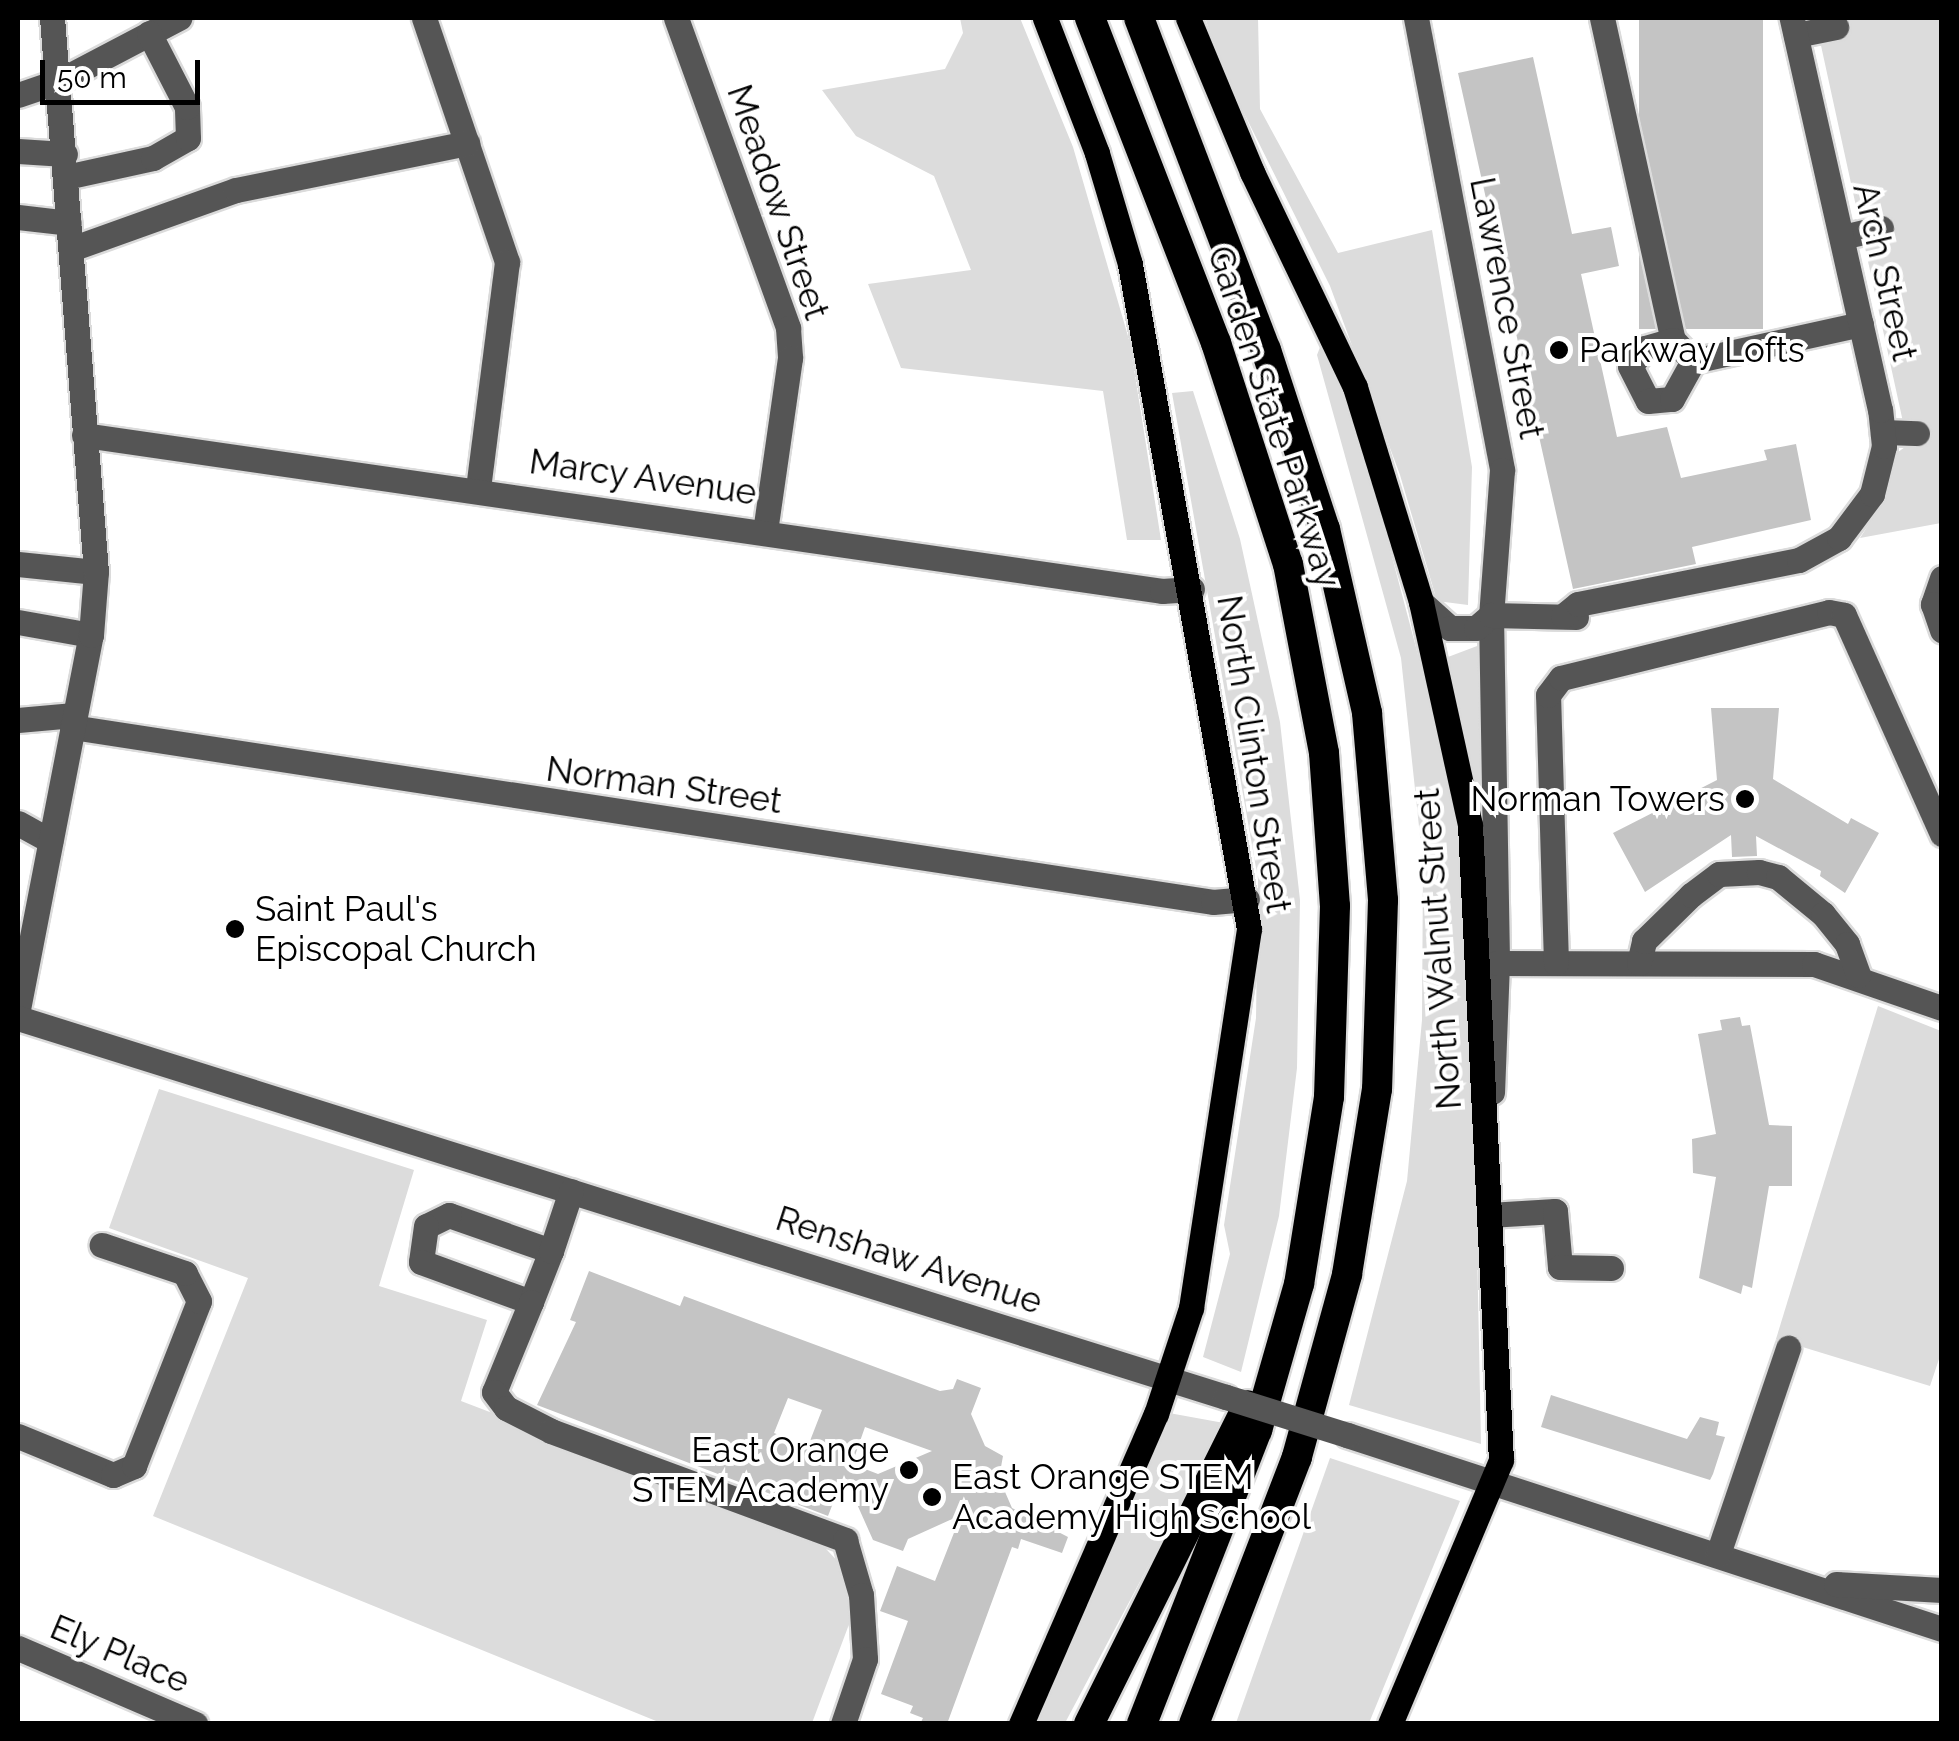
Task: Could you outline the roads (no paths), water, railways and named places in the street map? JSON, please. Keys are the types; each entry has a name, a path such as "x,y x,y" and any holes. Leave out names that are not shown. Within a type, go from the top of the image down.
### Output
{"highway":[{"name":"Garden State Parkway","path":"1090,18 1266,491 1305,638 1324,753 1336,926 1332,1059 1314,1211 1290,1321 1250,1449 1142,1724"},
{"name":"Garden State Parkway","path":"1139,18 1279,385 1335,565 1367,714 1384,937 1372,1126 1348,1276 1297,1457 1197,1718"},
{"path":"1089,1724 1290,1321"}],"main road":[{"name":"North Clinton Street","path":"1021,1724 1169,1380 1204,1254 1246,966 1247,898 1130,264 1074,90 1045,18"},
{"name":"North Walnut Street","path":"1188,18 1208,69 1347,364 1421,602 1470,825 1501,1446 1495,1482 1390,1724"}],"street":[{"path":"18,1008 90,635 96,572 60,80 52,18"},
{"path":"18,95 60,80 179,18"},
{"path":"424,18 509,276 478,488"},
{"name":"Meadow Street","path":"676,18 790,342 765,531"},
{"name":"Lawrence Street","path":"1416,18 1500,456 1491,614 1497,964 1488,1176"},
{"path":"1602,18 1674,340 1693,361"},
{"path":"1794,26 1836,26"},
{"name":"Arch Street","path":"1491,614 1563,616 1578,604 1616,601 1785,565 1827,547 1872,494 1884,432 1794,26"},
{"path":"18,151 65,166 153,158 188,138 188,107 149,34"},
{"path":"18,217 70,236 236,190 468,143"},
{"path":"1842,237 1881,228"},
{"path":"1674,340 1645,348 1630,366 1648,401 1672,399 1693,361 1861,324"},
{"path":"1884,432 1917,433"},
{"name":"Marcy Avenue","path":"84,435 478,488 1162,590 1192,590"},
{"path":"18,564 96,572"},
{"path":"1942,578 1933,604 1942,630"},
{"path":"1421,602 1442,625 1458,630 1476,628 1491,614"},
{"path":"1556,963 1548,695 1560,678 1829,612 1844,615 1942,834"},
{"path":"18,622 90,635"},
{"name":"Norman Street","path":"18,720 73,721 1213,902 1247,898"},
{"path":"18,823 50,842"},
{"path":"1639,963 1644,942 1691,894 1719,874 1759,872 1778,877 1823,914 1847,944 1858,975"},
{"path":"1497,964 1814,964 1858,975 1942,1008"},
{"name":"Renshaw Avenue","path":"18,1018 1495,1482 1934,1627"},
{"path":"572,1190 494,1392 506,1408 551,1431 845,1540 861,1595 866,1659 842,1724"},
{"path":"1489,1215 1556,1211 1560,1267 1610,1268"},
{"path":"530,1302 420,1262 426,1226 449,1214 551,1250"},
{"path":"18,1436 113,1475 134,1466 198,1301 184,1273 102,1245"},
{"path":"1718,1554 1788,1348"},
{"name":"Renshaw Avenue","path":"1777,1574 1937,1590"},
{"path":"1934,1627 1937,1590"},
{"name":"Ely Place","path":"18,1648 196,1724"}],"place":[{"name":"Parkway Lofts","path":"1559,350"},
{"name":"Norman Towers","path":"1745,799"},
{"name":"Saint Paul's Episcopal Church","path":"235,929"},
{"name":"East Orange STEM Academy","path":"909,1470"},
{"name":"East Orange STEM Academy High School","path":"932,1497"}]}
